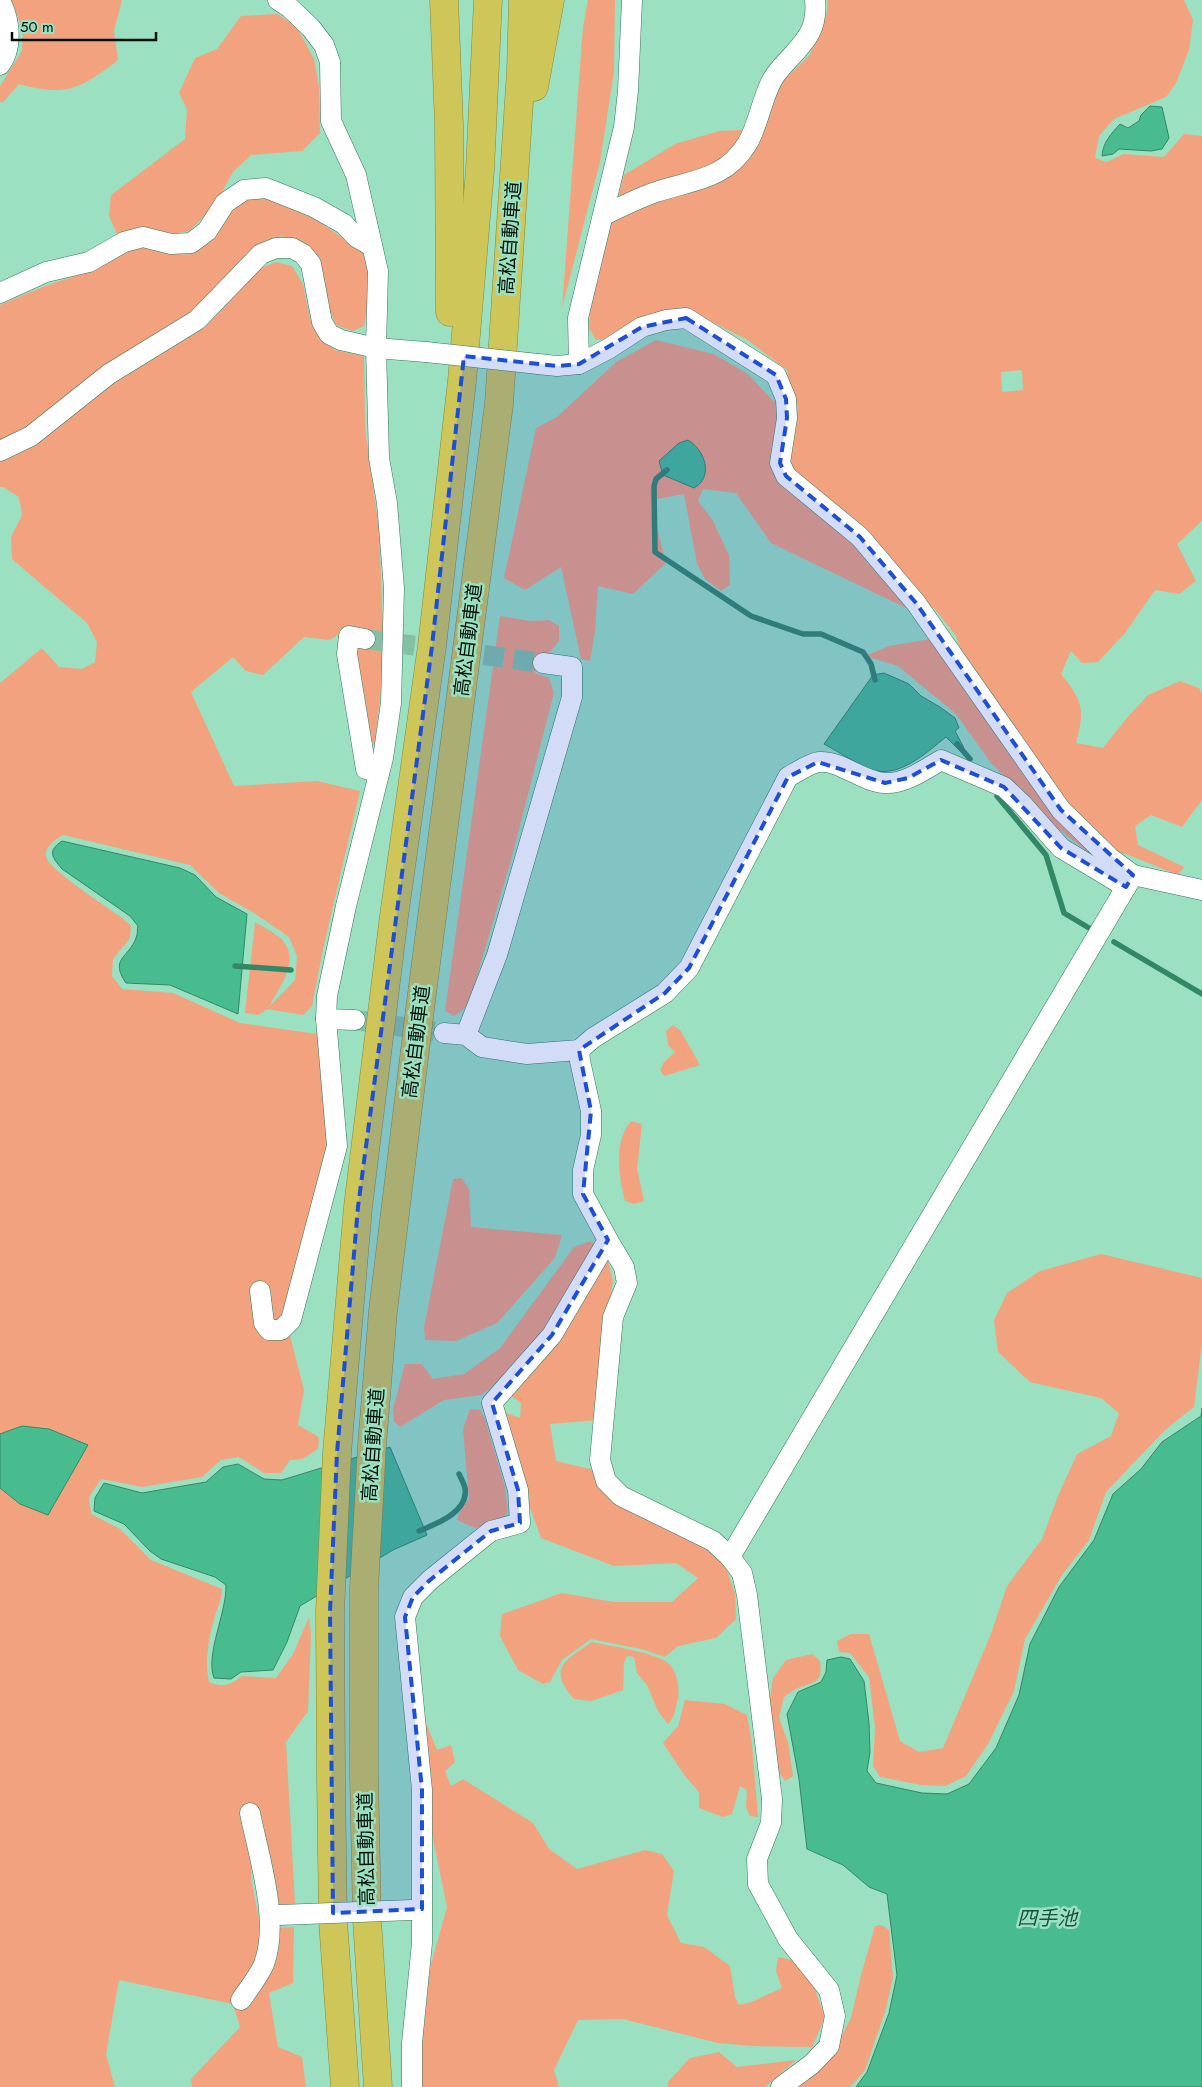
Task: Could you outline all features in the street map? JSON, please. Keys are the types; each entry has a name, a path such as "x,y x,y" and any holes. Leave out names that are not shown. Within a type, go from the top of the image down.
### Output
{"highway":[{"name":"高松自動車道","path":"345,2087 333,1921 330,1612 337,1453 360,1198 396,907 432,646 463,371 480,170 488,0"},
{"name":"高松自動車道","path":"378,2087 367,1920 364,1774 364,1589 372,1445 384,1301 499,404 521,71 523,0"},
{"path":"499,404 515,320 534,83 550,0"},
{"path":"432,646 452,288 450,124 443,3"}],"street":[{"path":"260,1291 264,1323 269,1330 281,1330 291,1320 338,1146 326,1019 327,996 346,906 379,774 391,703 394,588 387,503 380,458 376,348 379,286 372,246 356,175 331,121 330,62 324,46 311,28 290,8 278,0"},
{"path":"580,364 578,318 624,127 628,91 632,0"},
{"path":"604,215 655,192 712,176 730,166 747,143 775,76 807,40 815,21 815,0"},
{"path":"0,1 6,12 8,34 6,57 0,65"},
{"path":"0,293 46,272 89,262 124,242 143,237 171,244 191,243 207,231 225,203 244,190 266,188 314,207 344,224 356,238 372,246"},
{"path":"0,450 32,436 109,374 197,320 261,254 276,248 292,248 303,254 311,264 322,322 329,334 341,340 376,348 557,366 580,364 608,349 642,326 666,320 686,318 776,374 786,399 787,418 780,463 786,476 860,537 916,603 1061,810 1110,858 1129,881"},
{"path":"365,639 349,636 347,654 366,769 379,774"},
{"path":"466,1035 497,955 572,697 572,667 543,663"},
{"path":"444,1033 466,1035 482,1046 527,1054 579,1050 593,1038 666,993 689,968 788,777 818,762 831,763 867,779 885,783 908,778 941,760 1004,788 1022,804 1061,848 1129,881 1202,890"},
{"path":"730,1557 1129,881"},
{"path":"326,1019 355,1020"},
{"path":"579,1050 591,1111 591,1135 583,1170 583,1194 624,1266 627,1283 613,1318 600,1460 606,1481 621,1496 712,1541 730,1557 742,1573 747,1594 772,1799 771,1823 757,1859 758,1884 788,1939 829,1990 835,2016 829,2046 812,2064 781,2087"},
{"path":"412,2087 412,2043 422,1943 417,1909 422,1790 405,1617 413,1596 430,1580 491,1531 520,1523 518,1490 492,1403 552,1335 608,1240"},
{"path":"242,2000 263,1965 274,1915 250,1813"},
{"path":"274,1915 417,1909"}],"highlighted area":[{"path":"686,318 776,375 786,399 787,418 780,463 786,476 860,537 916,603 1061,810 1133,875 1126,887 1061,848 1004,787 941,760 908,778 885,783 818,762 788,777 689,968 665,993 579,1050 591,1111 583,1194 608,1240 552,1335 492,1403 518,1490 520,1523 491,1531 430,1580 413,1597 405,1617 422,1790 422,1909 333,1913 330,1612 337,1453 358,1207 432,646 464,356 557,366 579,364 642,327"}],"shaded area":[{"path":"11,0 122,0 114,31 118,60 93,78 73,88 50,90 19,84 3,102 0,102 0,86 22,51 23,30"},
{"path":"588,0 615,0 614,72 600,162 562,308 583,27"},
{"path":"828,0 1184,0 1193,20 1189,50 1176,83 1166,97 1114,119 1099,136 1095,158 1106,162 1124,154 1164,157 1184,134 1202,136 1202,521 1177,544 1196,581 1179,594 1155,590 1125,633 1098,662 1082,663 1071,651 1061,674 1074,692 1080,706 1081,722 1076,743 1103,748 1148,695 1180,681 1199,688 1202,693 1202,800 1182,827 1151,815 1135,826 1138,845 1184,867 1178,875 1126,854 1088,852 1055,826 991,763 956,714 898,666 865,656 889,646 931,639 963,657 956,636 934,608 906,608 771,543 736,493 703,489 698,501 712,519 729,555 730,585 721,591 705,579 697,564 684,494 657,499 656,524 666,563 633,594 598,586 595,632 590,661 581,659 561,567 525,590 504,578 536,428 557,417 616,362 656,340 714,354 748,374 773,401 791,403 787,370 746,339 694,313 613,340 596,340 589,328 591,299 624,175 675,144 719,131 762,129 782,82 809,56 827,13","holes":["1022,370 1023,390 1002,392 1001,372"]},
{"path":"277,14 297,27 314,59 319,87 320,133 302,151 251,155 233,172 213,208 189,231 172,234 149,228 117,234 109,216 111,195 185,139 187,109 179,93 195,58 217,49 241,16"},
{"path":"264,195 318,221 362,251 368,268 370,290 364,326 353,331 336,325 329,308 320,258 300,242 281,236 259,244 193,313 24,430 0,440 0,305 45,286 93,270 120,253 141,246 187,255 210,242 228,216 242,202"},
{"path":"276,262 292,266 303,284 310,319 322,338 335,350 364,356 365,428 379,529 383,632 383,669 375,743 369,742 345,630 330,640 304,637 263,675 246,671 233,657 191,692 234,786 317,781 360,791 323,949 312,1006 303,1015 267,1009 258,1015 245,1013 255,922 278,936 284,942 290,958 286,976 269,1007 295,980 297,956 289,937 254,913 219,893 190,865 63,835 50,845 46,855 47,859 58,871 131,926 130,938 113,959 112,976 122,989 173,993 240,1023 317,1034 328,1123 327,1160 289,1332 304,1390 298,1425 319,1437 318,1449 302,1459 290,1460 281,1473 264,1473 239,1457 221,1460 202,1477 142,1487 101,1479 89,1497 91,1514 120,1529 151,1560 222,1589 208,1649 207,1666 209,1682 226,1685 242,1676 276,1678 293,1654 309,1617 311,1634 308,1711 286,1742 295,1904 275,1905 252,1865 251,1879 261,1929 294,1927 293,1983 269,1993 278,2047 302,2057 306,2087 192,2087 191,2079 240,2027 233,2004 119,1980 106,2054 115,2087 0,2087 0,1488 20,1504 49,1429 22,1426 0,1434 0,683 42,648 59,667 82,669 95,662 97,642 87,623 12,559 11,537 22,515 19,497 0,487 0,460 114,383 203,328 259,269"},
{"path":"500,616 530,621 549,620 559,626 559,641 549,653 541,655 535,673 549,678 554,693 511,860 470,1000 464,1009 454,1016 445,1011"},
{"path":"673,1025 680,1030 700,1065 664,1076 660,1070 664,1062 675,1052 668,1045 666,1031"},
{"path":"631,1121 642,1124 637,1169 644,1201 634,1204 625,1201 619,1160 622,1139"},
{"path":"462,1178 469,1189 471,1227 562,1235 555,1258 497,1323 456,1341 425,1340 424,1327 453,1179"},
{"path":"591,1241 596,1246 549,1327 507,1377 481,1395 444,1400 400,1427 394,1421 393,1409 405,1364 422,1364 433,1379 464,1374 500,1348 574,1247"},
{"path":"1101,1254 1202,1278 1202,1343 1194,1407 1166,1429 1106,1492 1089,1540 1062,1575 1025,1639 1014,1691 988,1744 966,1776 945,1786 921,1785 880,1777 873,1766 875,1728 869,1677 850,1653 839,1652 837,1641 851,1634 869,1634 900,1741 919,1752 943,1748 991,1634 1007,1586 1042,1539 1058,1496 1077,1454 1111,1436 1119,1413 1101,1398 1030,1382 998,1352 994,1320 1007,1293 1040,1271"},
{"path":"602,1259 608,1261 613,1281 597,1420 550,1424 556,1461 594,1470 603,1493 625,1506 711,1546 727,1570 735,1594 736,1619 716,1638 678,1646 665,1657 641,1649 591,1639 562,1660 550,1682 543,1684 518,1670 500,1636 502,1614 562,1593 614,1602 672,1602 698,1578 676,1563 614,1566 541,1538 529,1505 504,1412 520,1418 521,1403 509,1394"},
{"path":"470,1409 480,1410 485,1419 505,1487 508,1512 498,1523 475,1528 457,1520 459,1513 469,1499 463,1429"},
{"path":"592,1642 652,1656 661,1659 671,1666 677,1680 679,1695 673,1716 668,1724 658,1711 647,1685 637,1673 634,1657 627,1656 624,1663 623,1690 591,1701 574,1699 566,1688 561,1672 567,1660"},
{"path":"812,1654 820,1661 819,1678 784,1697 779,1718 788,1742 793,1776 785,1781 775,1766 768,1711 773,1678 786,1660"},
{"path":"685,1700 725,1704 747,1715 752,1744 758,1817 750,1816 746,1807 747,1790 740,1786 732,1814 723,1817 699,1808 699,1792 685,1776 663,1743 678,1726"},
{"path":"418,1703 437,1750 451,1745 455,1762 445,1771 451,1786 463,1779 533,1823 549,1849 577,1869 645,1850 662,1854 674,1871 667,1915 681,1943 704,1947 730,1966 735,1997 739,2005 751,2002 782,1988 776,1971 778,1957 797,1961 814,1987 825,2017 812,2047 752,2046 718,2043 623,2019 578,2020 554,2070 559,2087 417,2087 430,1968 447,1907 431,1829 432,1799"},
{"path":"882,1925 889,1930 893,1978 885,2012 865,2070 850,2087 789,2087 831,2056 851,2018 875,1926"},
{"path":"719,2052 737,2067 796,2060 765,2087 668,2087 668,2082 690,2058"}],"water":[{"path":"1150,106 1162,107 1169,138 1162,149 1151,151 1119,149 1113,154 1102,156 1106,142 1120,124 1128,128 1139,121 1141,115"},
{"path":"688,440 699,450 705,464 704,477 694,488 663,475 659,461 679,443"},
{"path":"884,673 909,684 921,696 955,718 959,728 955,731 964,748 960,751 946,737 922,756 903,767 883,771 873,770 861,765 824,744 873,675"},
{"path":"62,841 180,868 195,875 216,897 247,914 238,1014 170,985 126,983 121,975 120,963 133,945 137,936 138,926 130,916 62,869 54,858 53,851"},
{"name":"四手池","path":"1202,1408 1202,2087 856,2087 867,2072 889,2013 897,1975 887,1894 869,1887 843,1865 807,1849 799,1779 787,1714 798,1692 821,1682 826,1672 827,1660 841,1657 850,1659 864,1681 870,1752 867,1771 876,1783 922,1793 947,1794 969,1784 996,1748 1019,1695 1030,1644 1059,1587 1094,1540 1113,1494 1141,1469 1162,1442 1201,1416"},
{"path":"22,1426 49,1429 88,1445 48,1515 20,1504 0,1488 0,1434"},
{"path":"390,1447 427,1535 393,1550 300,1606 287,1642 273,1670 241,1672 231,1679 214,1678 212,1658 226,1585 215,1577 161,1559 150,1551 124,1524 94,1511 95,1498 104,1483 142,1493 206,1482 223,1467 238,1464 264,1479 282,1480"}],"waterway":[{"path":"667,470 656,479 654,486 655,552 751,616 803,634 821,634 863,652 871,664 875,680"},
{"path":"957,744 970,759"},
{"path":"997,796 1046,855 1064,913 1089,928"},
{"path":"1114,942 1202,994"},
{"path":"235,966 291,970"},
{"path":"419,1531 450,1516 462,1504 465,1488 459,1474"}],"tunnel":[{"path":"365,639 543,663"},
{"path":"355,1020 444,1033"}]}
